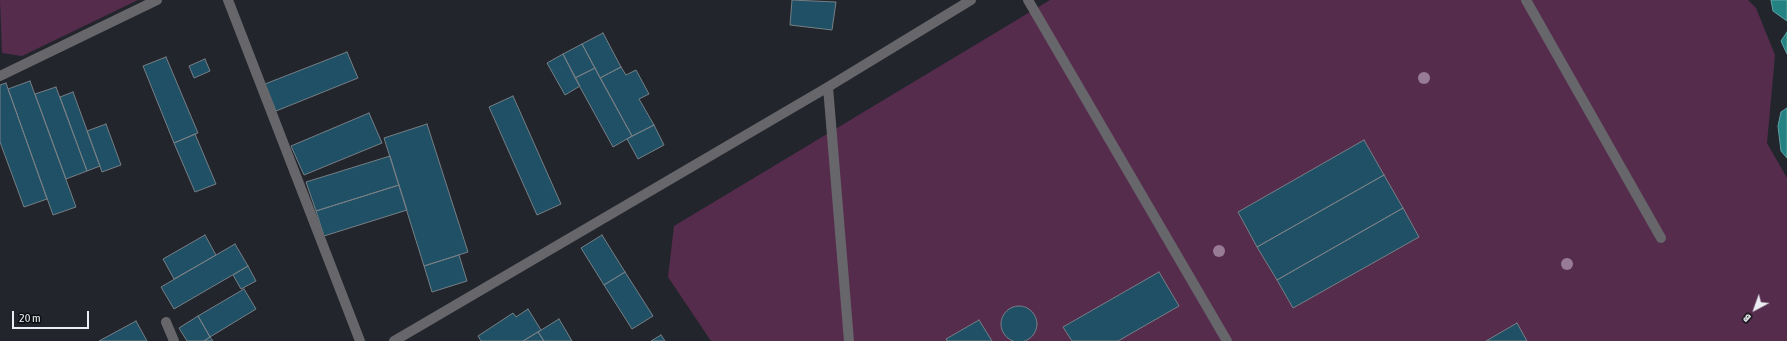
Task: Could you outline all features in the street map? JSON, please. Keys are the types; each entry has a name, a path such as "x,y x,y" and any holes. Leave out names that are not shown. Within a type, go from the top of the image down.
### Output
{"street":[{"path":"0,76 157,0"},
{"path":"228,0 360,341"},
{"path":"394,341 828,87 971,0"},
{"path":"1028,0 1227,341"},
{"path":"1526,0 1661,238"},
{"path":"828,87 849,341"},
{"path":"166,322 174,341"}],"shaded area":[{"path":"0,0 138,0 22,56 2,53"},
{"path":"1050,0 1748,0 1756,8 1775,55 1767,143 1787,178 1787,341 711,341 668,277 674,226"}],"water":[{"path":"1771,0 1787,0 1787,21 1773,11"},
{"path":"1787,32 1787,54 1781,41"},
{"path":"1787,108 1787,158 1781,151 1778,126 1781,112"}],"building":[{"path":"792,0 836,2 832,30 790,25"},
{"path":"603,33 621,67 600,78 582,44"},
{"path":"582,44 595,68 575,78 563,54"},
{"path":"347,52 358,78 276,111 265,84"},
{"path":"563,54 580,86 565,95 547,63"},
{"path":"166,57 198,133 174,143 143,66"},
{"path":"205,59 210,71 194,78 189,66"},
{"path":"621,67 626,75 636,70 649,94 639,99 654,125 632,136 600,78"},
{"path":"595,68 632,136 613,147 575,78"},
{"path":"30,81 76,207 53,215 8,89"},
{"path":"6,83 47,199 24,207 0,142 0,85"},
{"path":"56,87 87,171 66,179 35,94"},
{"path":"73,92 100,166 87,171 60,97"},
{"path":"513,96 561,204 537,215 489,107"},
{"path":"369,113 382,143 304,175 291,146"},
{"path":"106,124 121,165 102,172 87,131"},
{"path":"427,124 468,252 424,266 384,138"},
{"path":"654,125 664,145 638,159 627,139"},
{"path":"195,134 216,184 195,192 174,143"},
{"path":"1364,140 1384,175 1257,247 1238,212"},
{"path":"390,156 399,185 316,211 306,182"},
{"path":"1384,175 1403,208 1277,280 1257,247"},
{"path":"399,185 407,210 324,236 316,211"},
{"path":"1403,208 1419,237 1293,308 1277,280"},
{"path":"205,235 216,255 174,279 163,259"},
{"path":"602,235 625,272 604,285 581,248"},
{"path":"235,244 248,266 174,309 161,287"},
{"path":"459,255 467,281 432,292 424,266"},
{"path":"248,266 256,281 241,289 233,275"},
{"path":"625,272 653,316 632,329 604,285"},
{"path":"1159,272 1179,306 1118,341 1072,341 1063,327"},
{"path":"244,289 256,309 210,337 198,316"},
{"path":"1023,306 1032,311 1036,317 1036,331 1032,337 1023,342 1015,342 1006,337 1002,331 1001,320 1006,311 1012,307"},
{"path":"528,309 541,330 523,341 481,341 478,336 513,313 516,317"},
{"path":"198,316 210,337 204,341 187,341 179,328"},
{"path":"559,319 572,341 544,341 538,332"},
{"path":"979,320 992,341 947,341 946,339"},
{"path":"136,321 147,341 99,341"},
{"path":"1517,323 1527,341 1486,341"},
{"path":"538,332 544,341 523,341"},
{"path":"661,335 665,341 651,341"},
{"path":"210,337 213,341 204,341"}]}
